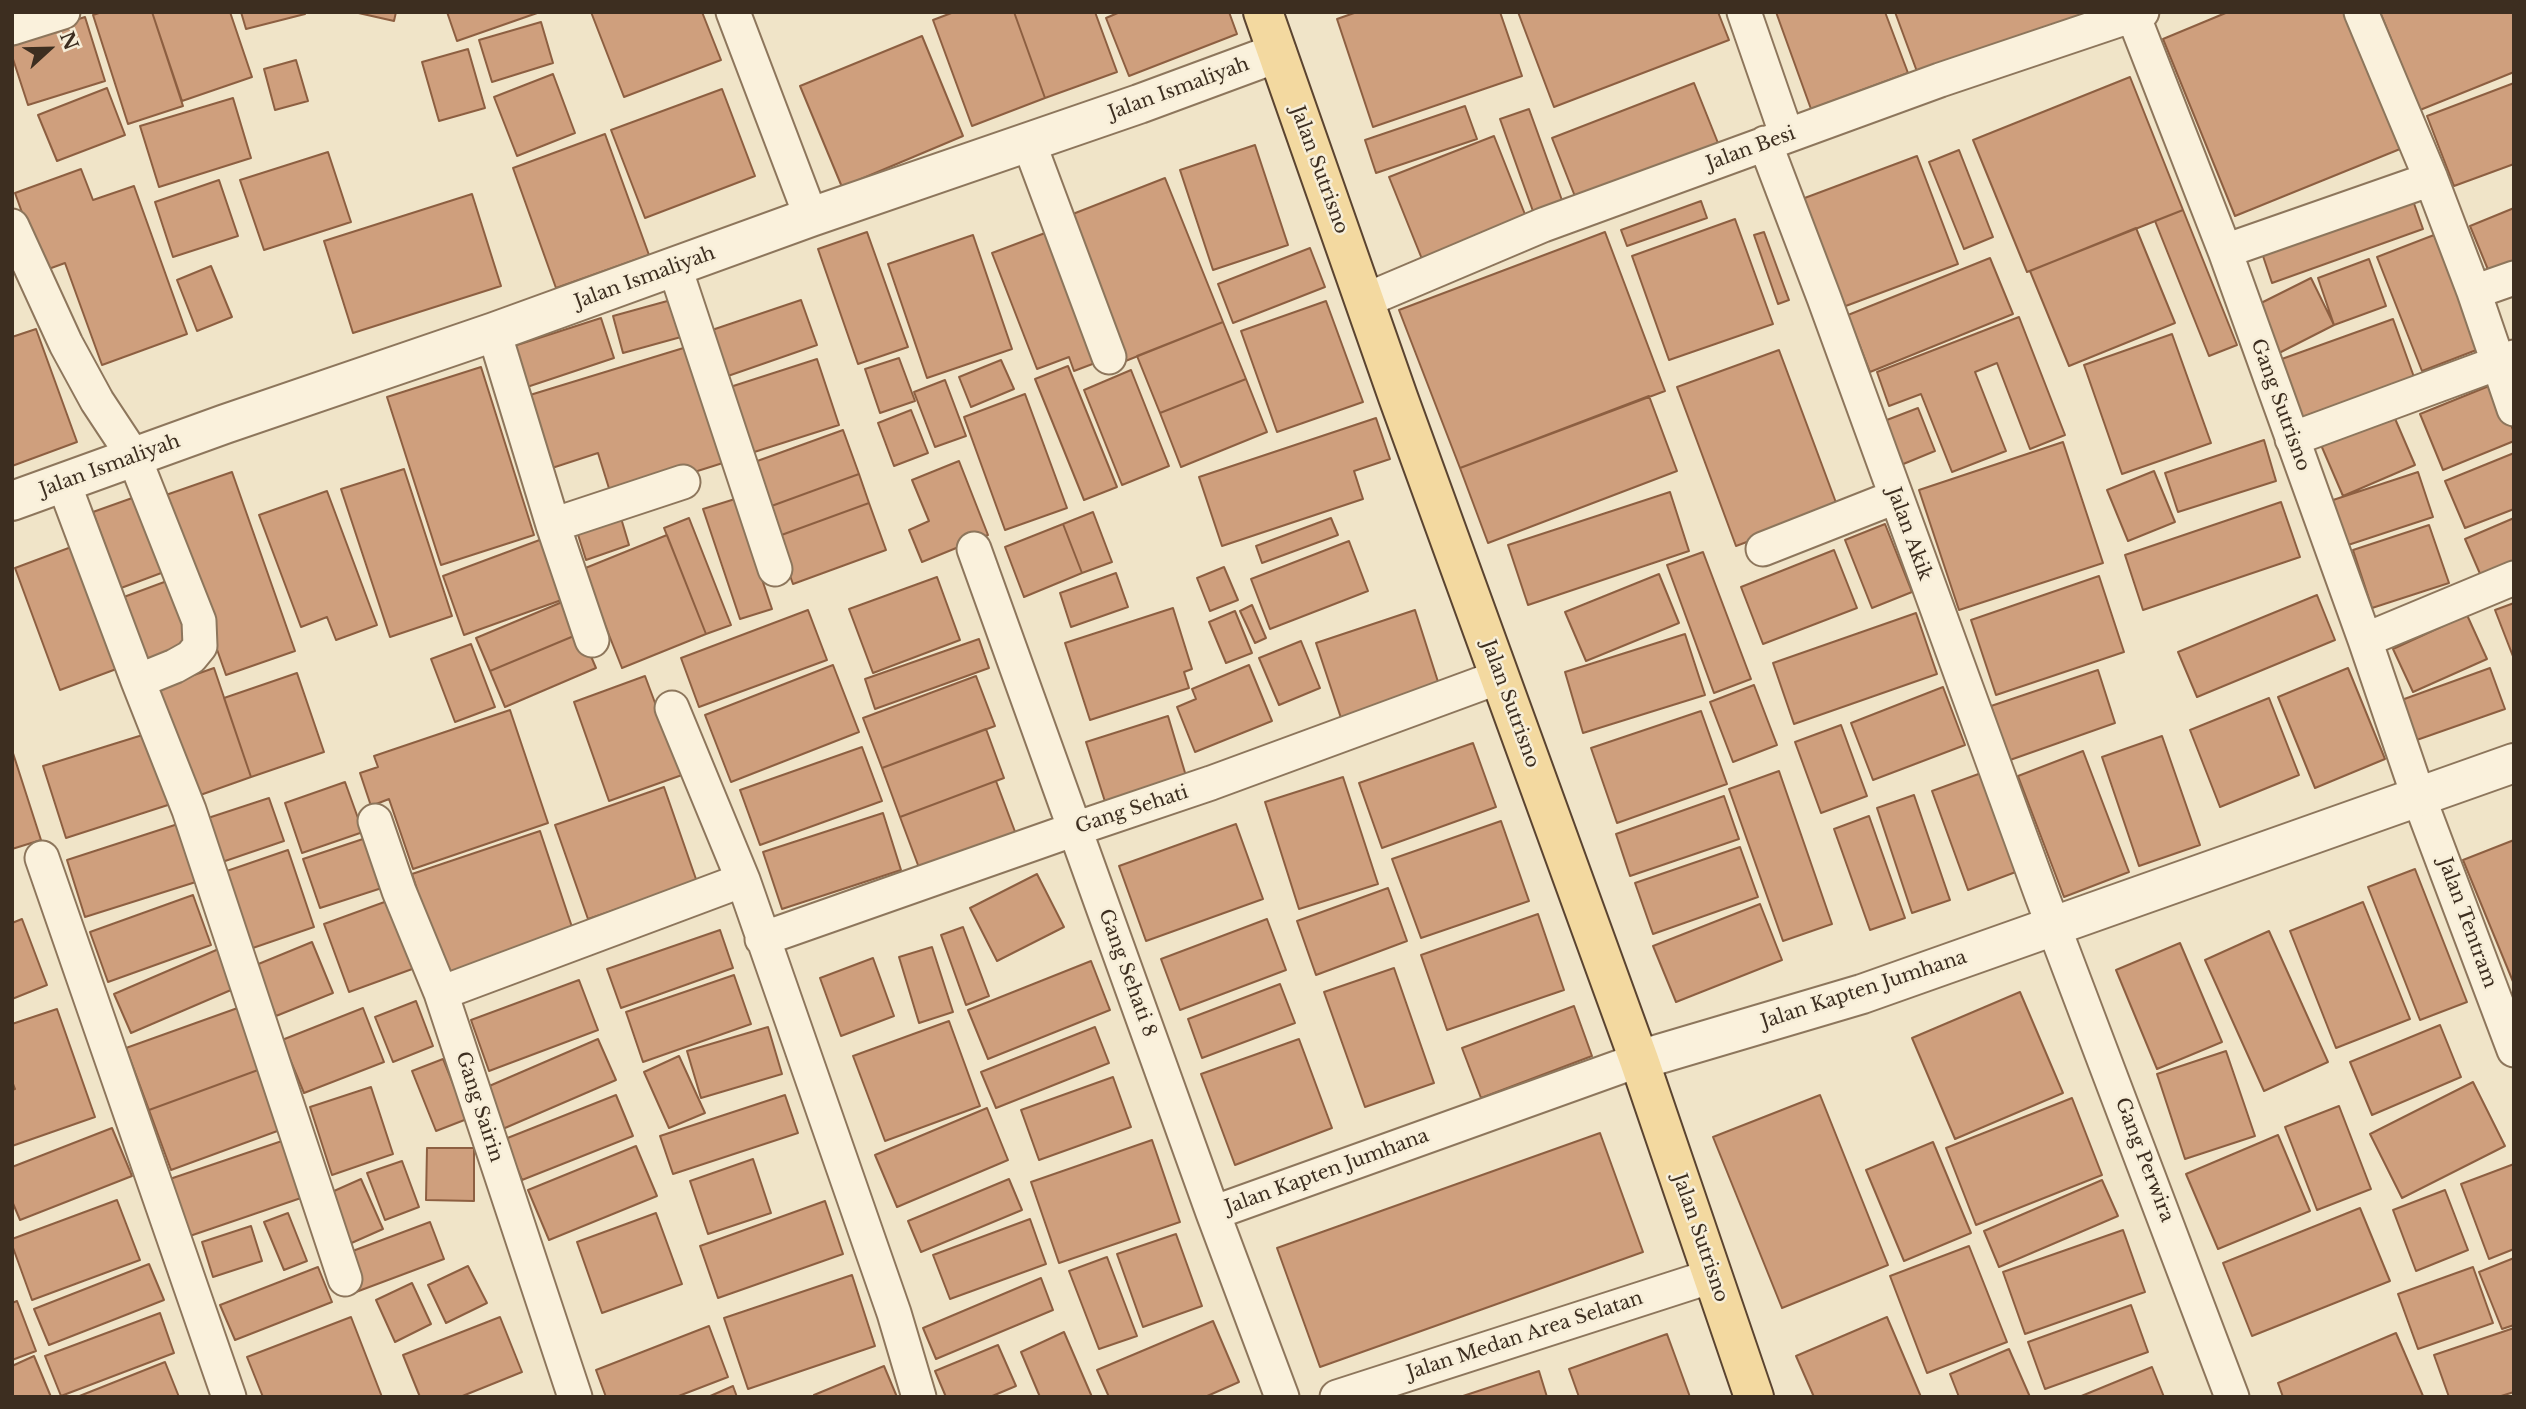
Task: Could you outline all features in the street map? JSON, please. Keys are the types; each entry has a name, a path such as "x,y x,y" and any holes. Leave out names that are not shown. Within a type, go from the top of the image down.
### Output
{"main road":[{"name":"Jalan Sutrisno","path":"1264,12 1398,397 1639,1060 1754,1397"}],"street":[{"path":"12,27 63,12"},
{"path":"733,12 811,217"},
{"name":"Jalan Akik","path":"1744,12 1776,140 1824,298 2054,925"},
{"path":"2361,12 2431,179 2474,292 2505,359 2514,409"},
{"name":"Jalan Besi","path":"1366,300 1543,225 1940,80 2137,14"},
{"name":"Gang Sutrisno","path":"2137,14 2365,640 2419,798"},
{"name":"Jalan Ismaliyah","path":"12,501 225,424 495,332 811,217 1029,143 1277,52"},
{"path":"1029,143 1109,357"},
{"path":"2225,251 2431,179"},
{"path":"12,226 66,344 97,401 134,457 199,621 200,646 191,657 138,681"},
{"path":"675,268 775,569"},
{"path":"2474,292 2514,278"},
{"path":"495,332 553,525 592,640"},
{"path":"2292,439 2505,359"},
{"path":"553,525 683,482"},
{"path":"64,484 189,810 345,1279"},
{"path":"1763,549 1895,497"},
{"name":"Gang Sehati 8","path":"974,549 1282,1397"},
{"path":"2365,640 2514,578"},
{"name":"Gang Sehati","path":"762,939 1211,783 1499,677"},
{"path":"673,708 743,880 890,1300 919,1397"},
{"name":"Jalan Kapten Jumhana","path":"1213,1213 1639,1060 1862,994 2514,763"},
{"name":"Jalan Tentram","path":"2419,798 2514,1050"},
{"name":"Gang Sairin","path":"375,821 399,891 441,993 575,1397"},
{"path":"42,858 229,1397"},
{"path":"441,993 743,880"},
{"name":"Gang Perwira","path":"2054,925 2232,1397"},
{"name":"Jalan Medan Area Selatan","path":"1338,1397 1712,1276"}],"building":[{"path":"102,12 152,12 183,106 128,124 93,15"},
{"path":"152,12 230,12 252,77 182,101"},
{"path":"241,12 305,12 305,14 246,29"},
{"path":"354,12 396,12 394,21"},
{"path":"447,12 540,12 457,41"},
{"path":"591,12 702,12 721,60 624,97"},
{"path":"954,12 1014,12 1045,98 972,126 933,20"},
{"path":"1014,12 1095,12 1117,72 1045,98"},
{"path":"1120,12 1229,12 1237,34 1129,76 1106,18"},
{"path":"1357,12 1500,12 1522,76 1373,127 1337,19"},
{"path":"1518,12 1718,12 1729,40 1554,107"},
{"path":"1776,12 1885,12 1908,73 1811,109"},
{"path":"1895,12 2098,12 1919,77"},
{"path":"2228,12 2350,12 2405,147 2235,216 2163,39"},
{"path":"2380,12 2514,12 2514,72 2420,110"},
{"path":"85,17 105,81 28,105 12,56 12,40"},
{"path":"541,22 553,63 492,82 479,40"},
{"path":"922,36 963,136 842,187 800,86"},
{"path":"468,49 485,108 439,121 422,62"},
{"path":"296,60 308,101 275,110 264,69"},
{"path":"553,74 575,133 517,156 494,97"},
{"path":"2130,77 2183,210 2027,272 1973,140"},
{"path":"1694,83 1720,148 1578,204 1552,138"},
{"path":"2514,83 2514,164 2454,186 2427,116"},
{"path":"107,88 125,135 57,161 38,115"},
{"path":"722,89 755,176 645,218 611,130"},
{"path":"233,98 251,158 159,187 140,126"},
{"path":"1465,106 1477,139 1376,173 1365,140"},
{"path":"1529,109 1563,203 1534,214 1500,119"},
{"path":"605,134 649,255 556,288 513,168"},
{"path":"1494,136 1528,222 1424,264 1389,177"},
{"path":"1255,145 1288,245 1213,270 1180,170"},
{"path":"1959,150 1993,237 1964,249 1929,162"},
{"path":"328,152 351,222 264,250 240,180"},
{"path":"1917,156 1958,264 1843,307 1802,199"},
{"path":"81,169 93,200 134,186 187,334 102,365 65,263 43,271 15,193"},
{"path":"1165,178 1223,322 1118,364 1060,219"},
{"path":"219,180 238,236 173,257 155,202"},
{"path":"472,194 501,286 353,333 324,241"},
{"path":"2411,195 2423,229 2272,283 2261,250"},
{"path":"1701,201 1707,218 1627,246 1621,230"},
{"path":"2514,208 2514,261 2489,272 2470,226"},
{"path":"2183,210 2237,345 2209,356 2155,221"},
{"path":"1735,219 1773,324 1669,360 1632,256"},
{"path":"2136,228 2175,323 2069,366 2030,271"},
{"path":"1053,230 1103,360 1074,371 1069,357 1037,369 992,253"},
{"path":"867,232 908,347 858,364 818,249"},
{"path":"1605,232 1665,391 1460,468 1399,310"},
{"path":"1764,232 1789,300 1778,304 1754,235"},
{"path":"973,235 1012,349 927,378 888,264"},
{"path":"2434,235 2479,349 2422,371 2377,257"},
{"path":"1310,248 1325,287 1233,323 1218,284"},
{"path":"1990,258 2013,314 1870,372 1848,315"},
{"path":"2369,259 2386,306 2334,325 2318,278"},
{"path":"211,266 232,317 197,331 177,280"},
{"path":"2311,278 2334,325 2279,353 2255,306"},
{"path":"671,300 681,337 623,353 613,316"},
{"path":"801,300 817,345 725,377 709,331"},
{"path":"1326,301 1363,402 1277,432 1241,331"},
{"path":"2019,317 2065,435 2030,449 1997,363 1975,372 2006,451 1952,472 1921,394 1889,406 1877,372"},
{"path":"601,318 614,358 527,387 514,346"},
{"path":"2393,319 2414,377 2300,418 2279,360"},
{"path":"1223,322 1246,379 1160,413 1137,356"},
{"path":"36,329 77,442 12,466 12,337"},
{"path":"2172,334 2211,443 2122,474 2084,365"},
{"path":"690,346 726,462 612,498 598,453 552,468 530,395"},
{"path":"1779,350 1838,508 1736,546 1677,387"},
{"path":"899,358 915,401 880,413 865,369"},
{"path":"817,359 839,425 748,454 727,388"},
{"path":"1001,360 1014,389 971,407 959,377"},
{"path":"1068,366 1117,487 1084,500 1035,379"},
{"path":"481,367 534,535 441,565 387,397"},
{"path":"1131,370 1169,466 1122,485 1084,390"},
{"path":"1246,379 1267,432 1181,467 1160,413"},
{"path":"945,380 966,436 935,447 914,392"},
{"path":"2494,384 2514,432 2514,441 2443,470 2420,414"},
{"path":"1025,394 1067,508 1005,530 964,417"},
{"path":"1649,396 1677,471 1488,543 1460,468"},
{"path":"1918,408 1935,451 1896,467 1879,423"},
{"path":"911,410 928,453 894,466 878,423"},
{"path":"2393,414 2415,465 2343,496 2321,445"},
{"path":"1376,418 1390,459 1354,471 1363,499 1222,546 1199,477"},
{"path":"843,430 859,474 766,508 749,464"},
{"path":"2264,440 2276,481 2178,512 2165,473"},
{"path":"2063,442 2103,563 1959,610 1919,490"},
{"path":"2514,453 2514,509 2465,528 2445,481"},
{"path":"959,461 988,535 922,562 909,530 929,521 912,480"},
{"path":"404,469 452,616 390,637 341,489"},
{"path":"2154,471 2175,522 2128,541 2107,490"},
{"path":"232,472 295,651 226,675 163,496"},
{"path":"2418,472 2433,517 2345,546 2330,501"},
{"path":"859,474 869,503 776,537 766,508"},
{"path":"327,491 377,625 336,640 327,617 301,627 259,515"},
{"path":"1670,492 1689,551 1528,605 1508,545"},
{"path":"135,497 164,572 121,588 93,512"},
{"path":"735,499 772,609 740,619 703,509"},
{"path":"2281,502 2300,557 2143,610 2125,555"},
{"path":"869,503 886,550 793,584 776,537"},
{"path":"618,508 629,545 586,560 574,522"},
{"path":"1093,512 1112,562 1082,573 1063,524"},
{"path":"689,518 731,625 706,634 664,528"},
{"path":"1331,518 1338,535 1262,563 1256,546"},
{"path":"2514,518 2514,569 2484,583 2465,539"},
{"path":"1063,524 1082,573 1024,597 1005,547"},
{"path":"1885,524 1912,592 1872,608 1845,540"},
{"path":"2429,525 2449,583 2372,608 2353,550"},
{"path":"667,535 706,634 622,668 583,569"},
{"path":"545,538 567,598 464,635 443,576"},
{"path":"1349,541 1368,591 1270,629 1251,579"},
{"path":"74,546 119,668 60,690 15,568"},
{"path":"1834,550 1857,608 1763,644 1741,587"},
{"path":"1703,552 1751,679 1714,693 1667,565"},
{"path":"1224,567 1238,600 1210,611 1197,578"},
{"path":"1116,573 1128,607 1071,627 1060,593"},
{"path":"1659,574 1679,623 1586,661 1565,612"},
{"path":"2099,576 2124,652 1996,695 1971,620"},
{"path":"937,577 960,640 873,673 849,609"},
{"path":"167,581 192,646 138,666 113,601"},
{"path":"2317,595 2335,640 2197,697 2178,652"},
{"path":"567,600 581,633 490,671 476,638"},
{"path":"2514,603 2514,659 2495,610"},
{"path":"1252,605 1266,638 1255,643 1240,611"},
{"path":"1173,608 1192,669 1184,672 1189,688 1090,720 1065,643"},
{"path":"808,610 827,660 699,707 681,658"},
{"path":"1415,610 1440,688 1342,721 1316,643"},
{"path":"1235,611 1252,653 1226,663 1209,622"},
{"path":"1916,613 1937,674 1794,724 1773,663"},
{"path":"2467,615 2487,659 2413,692 2393,649"},
{"path":"581,633 596,668 505,707 490,671"},
{"path":"1685,634 1705,695 1583,733 1565,672"},
{"path":"979,639 989,668 875,709 865,679"},
{"path":"1301,641 1320,688 1279,705 1259,658"},
{"path":"471,644 495,707 455,722 431,659"},
{"path":"833,665 859,732 731,782 705,715"},
{"path":"1249,665 1272,721 1195,752 1177,707 1196,699 1192,689"},
{"path":"214,668 251,777 189,799 151,690"},
{"path":"2348,668 2385,759 2315,788 2278,697"},
{"path":"2490,668 2505,709 2411,742 2396,702"},
{"path":"2098,670 2115,723 2010,760 1991,706"},
{"path":"297,673 324,752 251,777 224,698"},
{"path":"645,676 682,775 609,801 574,702"},
{"path":"976,676 995,726 882,768 863,718"},
{"path":"1754,685 1777,745 1733,762 1710,702"},
{"path":"1943,687 1965,745 1873,780 1851,723"},
{"path":"2269,698 2299,775 2220,807 2190,730"},
{"path":"510,710 548,823 413,869 389,799 371,806 360,773 378,767 374,756"},
{"path":"1701,711 1727,784 1617,823 1591,748"},
{"path":"1168,716 1189,786 1108,811 1086,742"},
{"path":"1841,725 1867,796 1821,813 1795,742"},
{"path":"986,729 1004,778 900,817 882,768"},
{"path":"149,733 171,804 66,838 43,766"},
{"path":"2162,736 2200,845 2139,866 2102,757"},
{"path":"1473,743 1496,807 1382,848 1359,783"},
{"path":"862,747 882,801 760,845 740,790"},
{"path":"12,750 41,840 12,849"},
{"path":"2083,751 2129,872 2064,897 2018,776"},
{"path":"1779,771 1832,924 1783,941 1729,789"},
{"path":"1984,772 2021,870 1968,890 1932,791"},
{"path":"1343,777 1378,884 1299,909 1265,802"},
{"path":"996,781 1017,837 921,873 900,817"},
{"path":"345,782 363,832 302,853 285,803"},
{"path":"664,787 697,882 588,919 555,825"},
{"path":"1914,795 1950,900 1912,913 1877,808"},
{"path":"1724,796 1739,839 1630,876 1616,834"},
{"path":"269,798 284,841 222,862 208,818"},
{"path":"883,813 901,870 782,909 763,852"},
{"path":"1869,816 1905,918 1870,930 1834,829"},
{"path":"1501,821 1529,901 1421,938 1392,859"},
{"path":"181,823 199,881 85,917 67,860"},
{"path":"1236,824 1263,899 1146,941 1119,866"},
{"path":"540,831 574,933 445,976 412,874"},
{"path":"369,837 385,887 320,908 303,859"},
{"path":"2514,840 2514,984 2463,860"},
{"path":"1740,847 1758,897 1653,934 1635,883"},
{"path":"288,850 314,927 244,951 218,874"},
{"path":"2415,869 2467,1002 2420,1020 2368,887"},
{"path":"1037,874 1064,927 997,961 970,908"},
{"path":"1388,888 1407,941 1316,975 1297,921"},
{"path":"193,895 211,945 108,982 90,932"},
{"path":"390,900 415,968 349,992 324,924"},
{"path":"2363,902 2410,1019 2336,1048 2290,931"},
{"path":"1760,904 1782,960 1676,1002 1653,946"},
{"path":"1538,914 1564,990 1447,1030 1421,955"},
{"path":"22,919 47,985 12,999 12,923"},
{"path":"1267,919 1286,970 1180,1010 1161,959"},
{"path":"963,927 989,996 966,1005 941,935"},
{"path":"720,930 733,968 621,1008 607,969"},
{"path":"2269,931 2328,1062 2264,1091 2205,960"},
{"path":"312,942 333,993 276,1016 256,965"},
{"path":"2180,943 2222,1042 2157,1069 2116,970"},
{"path":"932,947 953,1012 919,1023 899,957"},
{"path":"221,948 238,987 131,1033 114,994"},
{"path":"873,958 894,1016 841,1036 820,978"},
{"path":"1091,961 1110,1010 988,1059 968,1010"},
{"path":"1394,968 1434,1083 1365,1107 1324,992"},
{"path":"734,975 751,1024 643,1062 626,1012"},
{"path":"579,980 598,1030 489,1071 471,1020"},
{"path":"1280,984 1295,1023 1202,1058 1188,1019"},
{"path":"2020,992 2063,1093 1955,1139 1912,1038"},
{"path":"416,1001 433,1046 393,1062 375,1017"},
{"path":"246,1005 269,1066 149,1110 126,1048"},
{"path":"1574,1006 1592,1056 1481,1098 1462,1048"},
{"path":"363,1008 384,1062 304,1093 282,1040"},
{"path":"57,1009 95,1117 12,1146 12,1090 15,1089 12,1081 12,1024"},
{"path":"949,1021 980,1106 885,1141 853,1056"},
{"path":"2440,1025 2461,1077 2372,1115 2350,1062"},
{"path":"768,1027 782,1074 701,1098 687,1051"},
{"path":"1095,1027 1109,1063 996,1108 981,1072"},
{"path":"598,1039 616,1080 498,1131 480,1090"},
{"path":"1299,1039 1332,1128 1235,1165 1201,1074"},
{"path":"2226,1051 2255,1136 2185,1159 2157,1074"},
{"path":"679,1056 705,1113 669,1128 644,1072"},
{"path":"443,1059 467,1119 436,1131 412,1071"},
{"path":"269,1066 291,1126 171,1170 149,1110"},
{"path":"1113,1077 1131,1127 1039,1160 1021,1110"},
{"path":"2473,1082 2505,1146 2402,1198 2370,1134"},
{"path":"371,1087 393,1154 332,1175 310,1107"},
{"path":"616,1095 633,1136 522,1180 505,1139"},
{"path":"785,1095 798,1133 673,1174 660,1136"},
{"path":"1820,1095 1888,1265 1782,1308 1713,1137"},
{"path":"2072,1098 2102,1175 1976,1225 1946,1148"},
{"path":"2339,1106 2371,1189 2317,1210 2285,1127"},
{"path":"987,1108 1008,1160 897,1207 875,1155"},
{"path":"112,1128 132,1176 20,1220 12,1201 12,1167"},
{"path":"1600,1133 1643,1252 1320,1367 1277,1248"},
{"path":"2278,1135 2310,1211 2218,1249 2186,1174"},
{"path":"1152,1140 1180,1222 1059,1263 1031,1182"},
{"path":"282,1141 301,1198 181,1239 161,1182"},
{"path":"1933,1142 1971,1233 1904,1261 1866,1170"},
{"path":"636,1146 657,1196 549,1240 528,1190"},
{"path":"427,1148 474,1148 474,1201 426,1200"},
{"path":"753,1159 771,1213 708,1234 690,1181"},
{"path":"402,1161 419,1207 385,1220 367,1173"},
{"path":"2514,1164 2514,1249 2489,1259 2461,1184"},
{"path":"361,1179 383,1229 347,1245 325,1195"},
{"path":"1009,1179 1022,1210 921,1252 908,1221"},
{"path":"2102,1180 2118,1216 1999,1267 1984,1231"},
{"path":"2445,1190 2468,1250 2416,1271 2393,1210"},
{"path":"117,1200 140,1260 32,1300 12,1239"},
{"path":"825,1201 843,1254 718,1298 700,1246"},
{"path":"2360,1208 2390,1281 2252,1336 2223,1263"},
{"path":"288,1213 307,1261 284,1270 264,1222"},
{"path":"656,1213 682,1284 602,1313 577,1242"},
{"path":"1030,1219 1046,1264 950,1299 933,1255"},
{"path":"430,1222 444,1259 356,1292 342,1255"},
{"path":"251,1226 262,1261 213,1277 202,1242"},
{"path":"2123,1230 2145,1292 2025,1334 2003,1272"},
{"path":"1176,1234 1202,1306 1143,1327 1117,1254"},
{"path":"1969,1246 2007,1342 1927,1373 1890,1276"},
{"path":"1107,1257 1137,1336 1099,1349 1069,1271"},
{"path":"2514,1258 2514,1325 2502,1329 2479,1272"},
{"path":"149,1264 164,1300 49,1345 34,1309"},
{"path":"468,1266 487,1303 446,1323 428,1285"},
{"path":"318,1267 332,1302 235,1340 220,1305"},
{"path":"2473,1267 2493,1323 2418,1349 2398,1294"},
{"path":"852,1275 875,1346 748,1389 724,1318"},
{"path":"1041,1278 1053,1310 936,1359 923,1328"},
{"path":"412,1283 431,1324 395,1342 376,1300"},
{"path":"17,1301 36,1351 12,1360 12,1303"},
{"path":"2131,1305 2148,1352 2045,1389 2028,1342"},
{"path":"160,1313 174,1353 61,1396 45,1356"},
{"path":"351,1317 382,1397 263,1397 247,1357"},
{"path":"500,1317 522,1372 460,1397 420,1397 403,1355"},
{"path":"1887,1317 1921,1397 1814,1397 1796,1356"},
{"path":"1213,1321 1239,1382 1205,1397 1109,1397 1097,1370"},
{"path":"709,1326 728,1377 676,1397 606,1397 596,1370"},
{"path":"2514,1328 2514,1392 2498,1397 2449,1397 2434,1355"},
{"path":"1064,1332 1092,1397 1040,1397 1021,1352"},
{"path":"2396,1333 2423,1396 2283,1397 2278,1383"},
{"path":"1667,1334 1690,1397 1579,1397 1569,1369"},
{"path":"998,1345 1016,1386 990,1397 946,1397 935,1371"},
{"path":"2009,1349 2030,1397 1959,1397 1950,1374"},
{"path":"34,1356 51,1397 12,1397 12,1366"},
{"path":"165,1362 179,1397 77,1397"},
{"path":"884,1366 897,1397 814,1395"},
{"path":"2152,1367 2164,1397 2079,1397"},
{"path":"1539,1371 1547,1397 1460,1397"},
{"path":"733,1386 737,1397 708,1397"}]}
